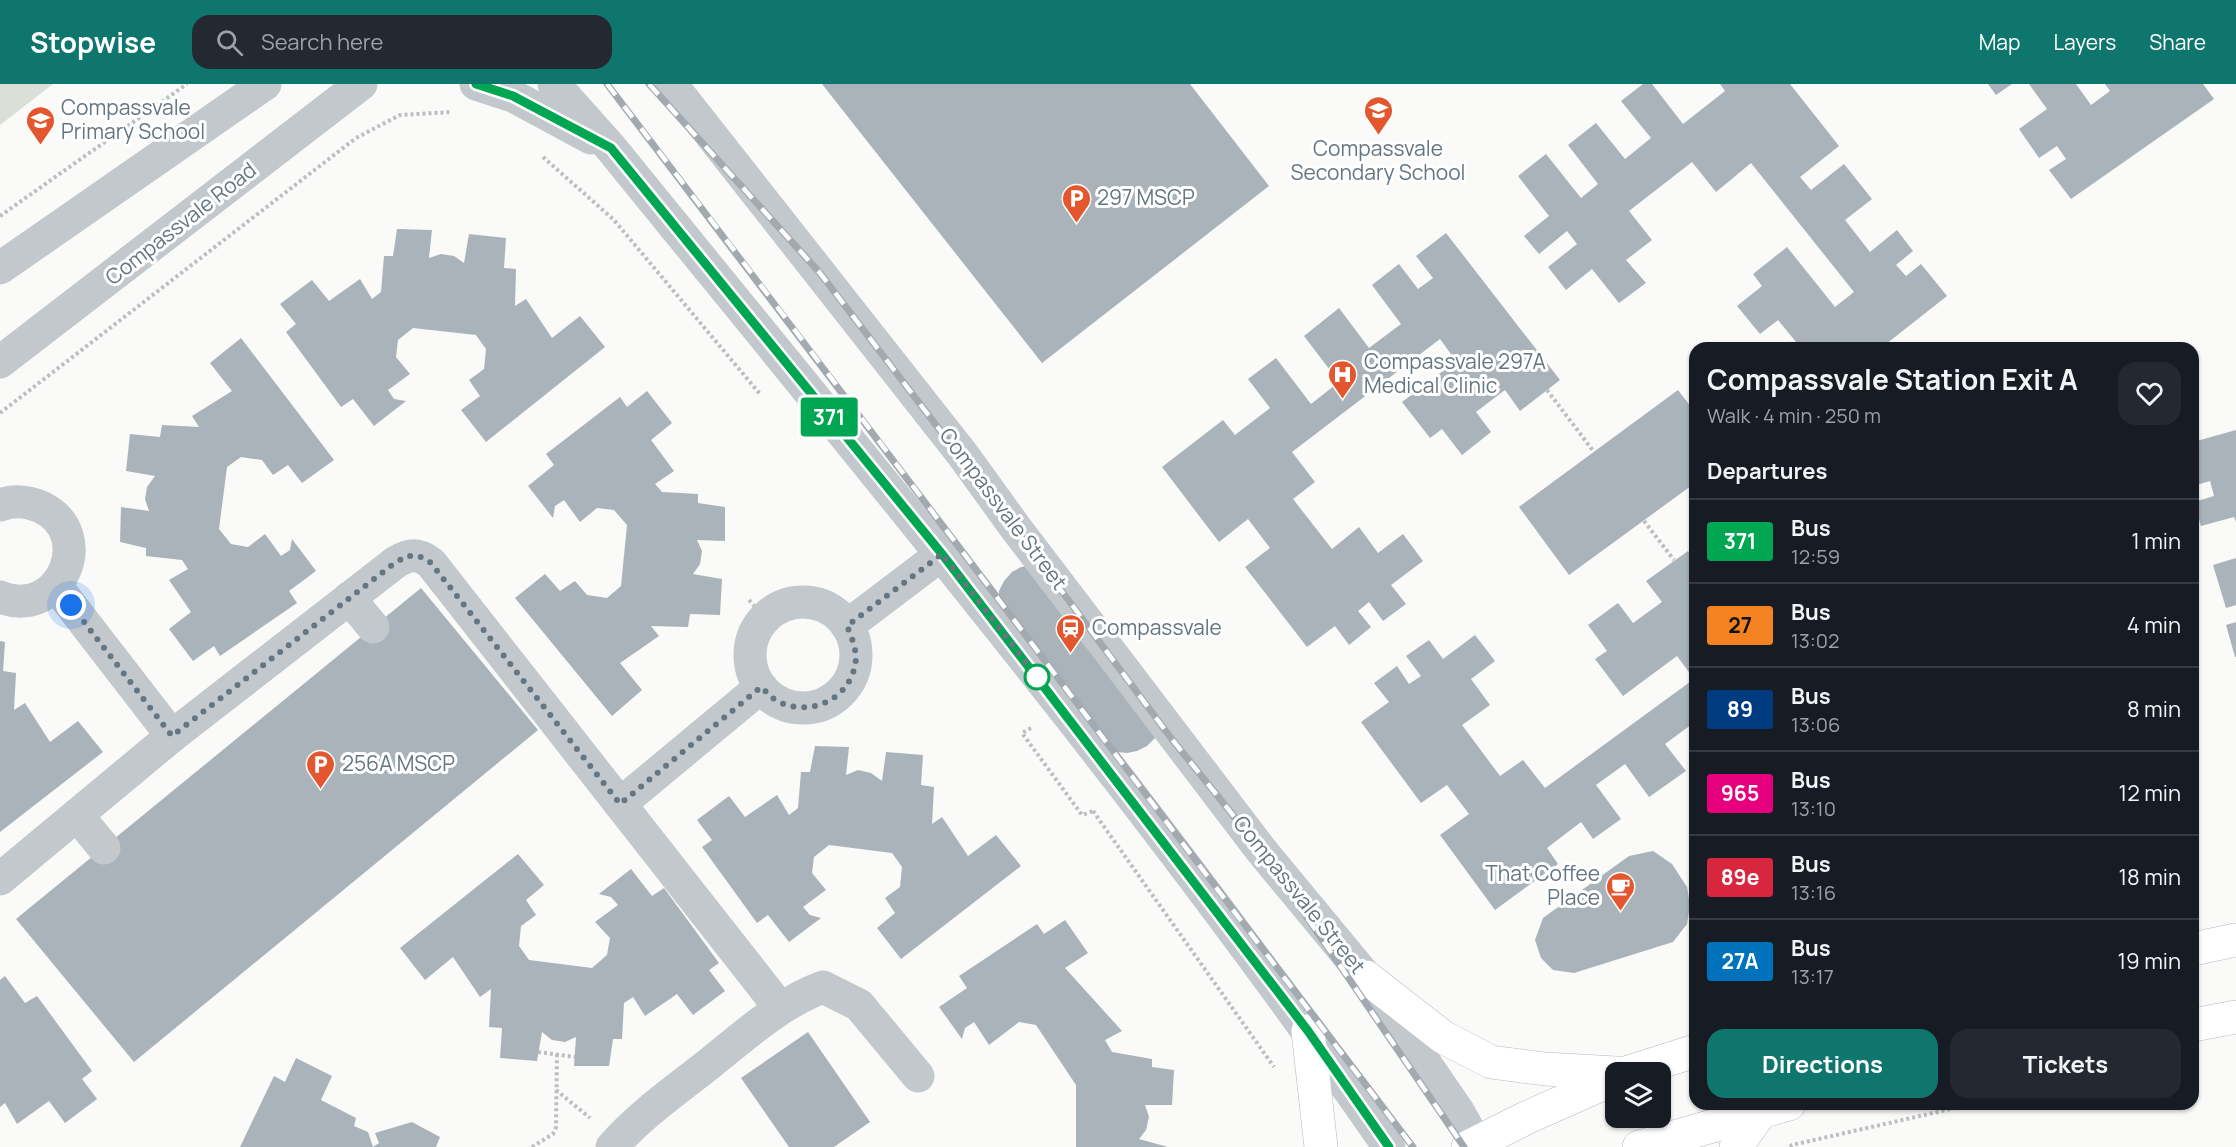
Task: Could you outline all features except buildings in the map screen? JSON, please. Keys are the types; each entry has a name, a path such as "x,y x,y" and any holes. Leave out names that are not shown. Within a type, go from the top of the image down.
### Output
{"main road":[{"path":"2199,947 2236,939"},
{"path":"1366,977 1443,1037 1491,1062 1545,1069 1605,1072"},
{"path":"2199,1024 2236,1017"},
{"path":"1308,1031 1321,1147"},
{"path":"1660,1062 1689,1053"},
{"path":"1474,1146 1605,1083"},
{"path":"1639,1147 1765,1110"},
{"path":"1736,1147 1772,1110"}],"street":[{"path":"0,268 265,84"},
{"path":"476,84 513,96 611,148"},
{"path":"554,84 611,148 942,554 1308,1031 1389,1147"},
{"name":"Compassvale Street","path":"671,84 963,455 1226,805 1366,977 1458,1111 1474,1146"},
{"name":"Compassvale Road","path":"0,362 366,86"},
{"path":"0,505 20,502 34,504 47,510 66,532 69,553 65,574 56,586 43,596 26,601 0,597"},
{"path":"847,626 942,554"},
{"path":"0,879 172,736 396,562 406,556 414,555 431,563 780,1008"},
{"path":"56,586 172,736"},
{"path":"349,598 373,627"},
{"path":"798,602 817,604 834,612 847,626 855,645 856,665 848,684 834,699 816,707 796,708 777,701 761,687 752,671 750,652 757,609 780,608 798,602"},
{"path":"620,804 761,687"},
{"path":"77,815 104,848"},
{"path":"614,1144 646,1113 780,1008 823,987 860,1005 918,1076"}],"path":[{"path":"0,216 188,84"},
{"path":"0,413 356,138 400,115 454,111"},
{"path":"535,152 614,220 767,402"},
{"path":"1547,390 1594,452"},
{"path":"1644,521 1674,560"},
{"path":"1099,806 1093,810 1275,1068"},
{"path":"538,1052 575,1057"},
{"path":"532,1147 553,1134 556,1127 557,1054"},
{"path":"556,1090 614,1144"},
{"path":"1790,1147 1947,1110"}],"shaded area":[{"path":"0,84 53,84 0,125"}],"railway":[{"path":"607,84 1413,1147"},
{"path":"649,84 820,273 1171,738 1261,850 1464,1147"}],"bus line":[{"name":"371","path":"476,84 513,96 611,148 942,554 1308,1031 1389,1147"}],"place":[{"name":"Compassvale Secondary School","path":"1378,136"},
{"name":"Compassvale Primary School","path":"40,146"},
{"name":"297 MSCP","path":"1076,224"},
{"name":"Compassvale 297A Medical Clinic","path":"1343,400"},
{"name":"Compassvale","path":"1071,654"},
{"name":"256A MSCP","path":"321,790"},
{"name":"That Coffee Place","path":"1621,912"}],"route":[{"path":"71,605 172,736 396,562 406,556 422,557 431,563 620,804 761,687 777,701 796,708 816,707 834,699 848,684 856,665 855,645 847,626 942,554 1044,686 1037,677"}]}
